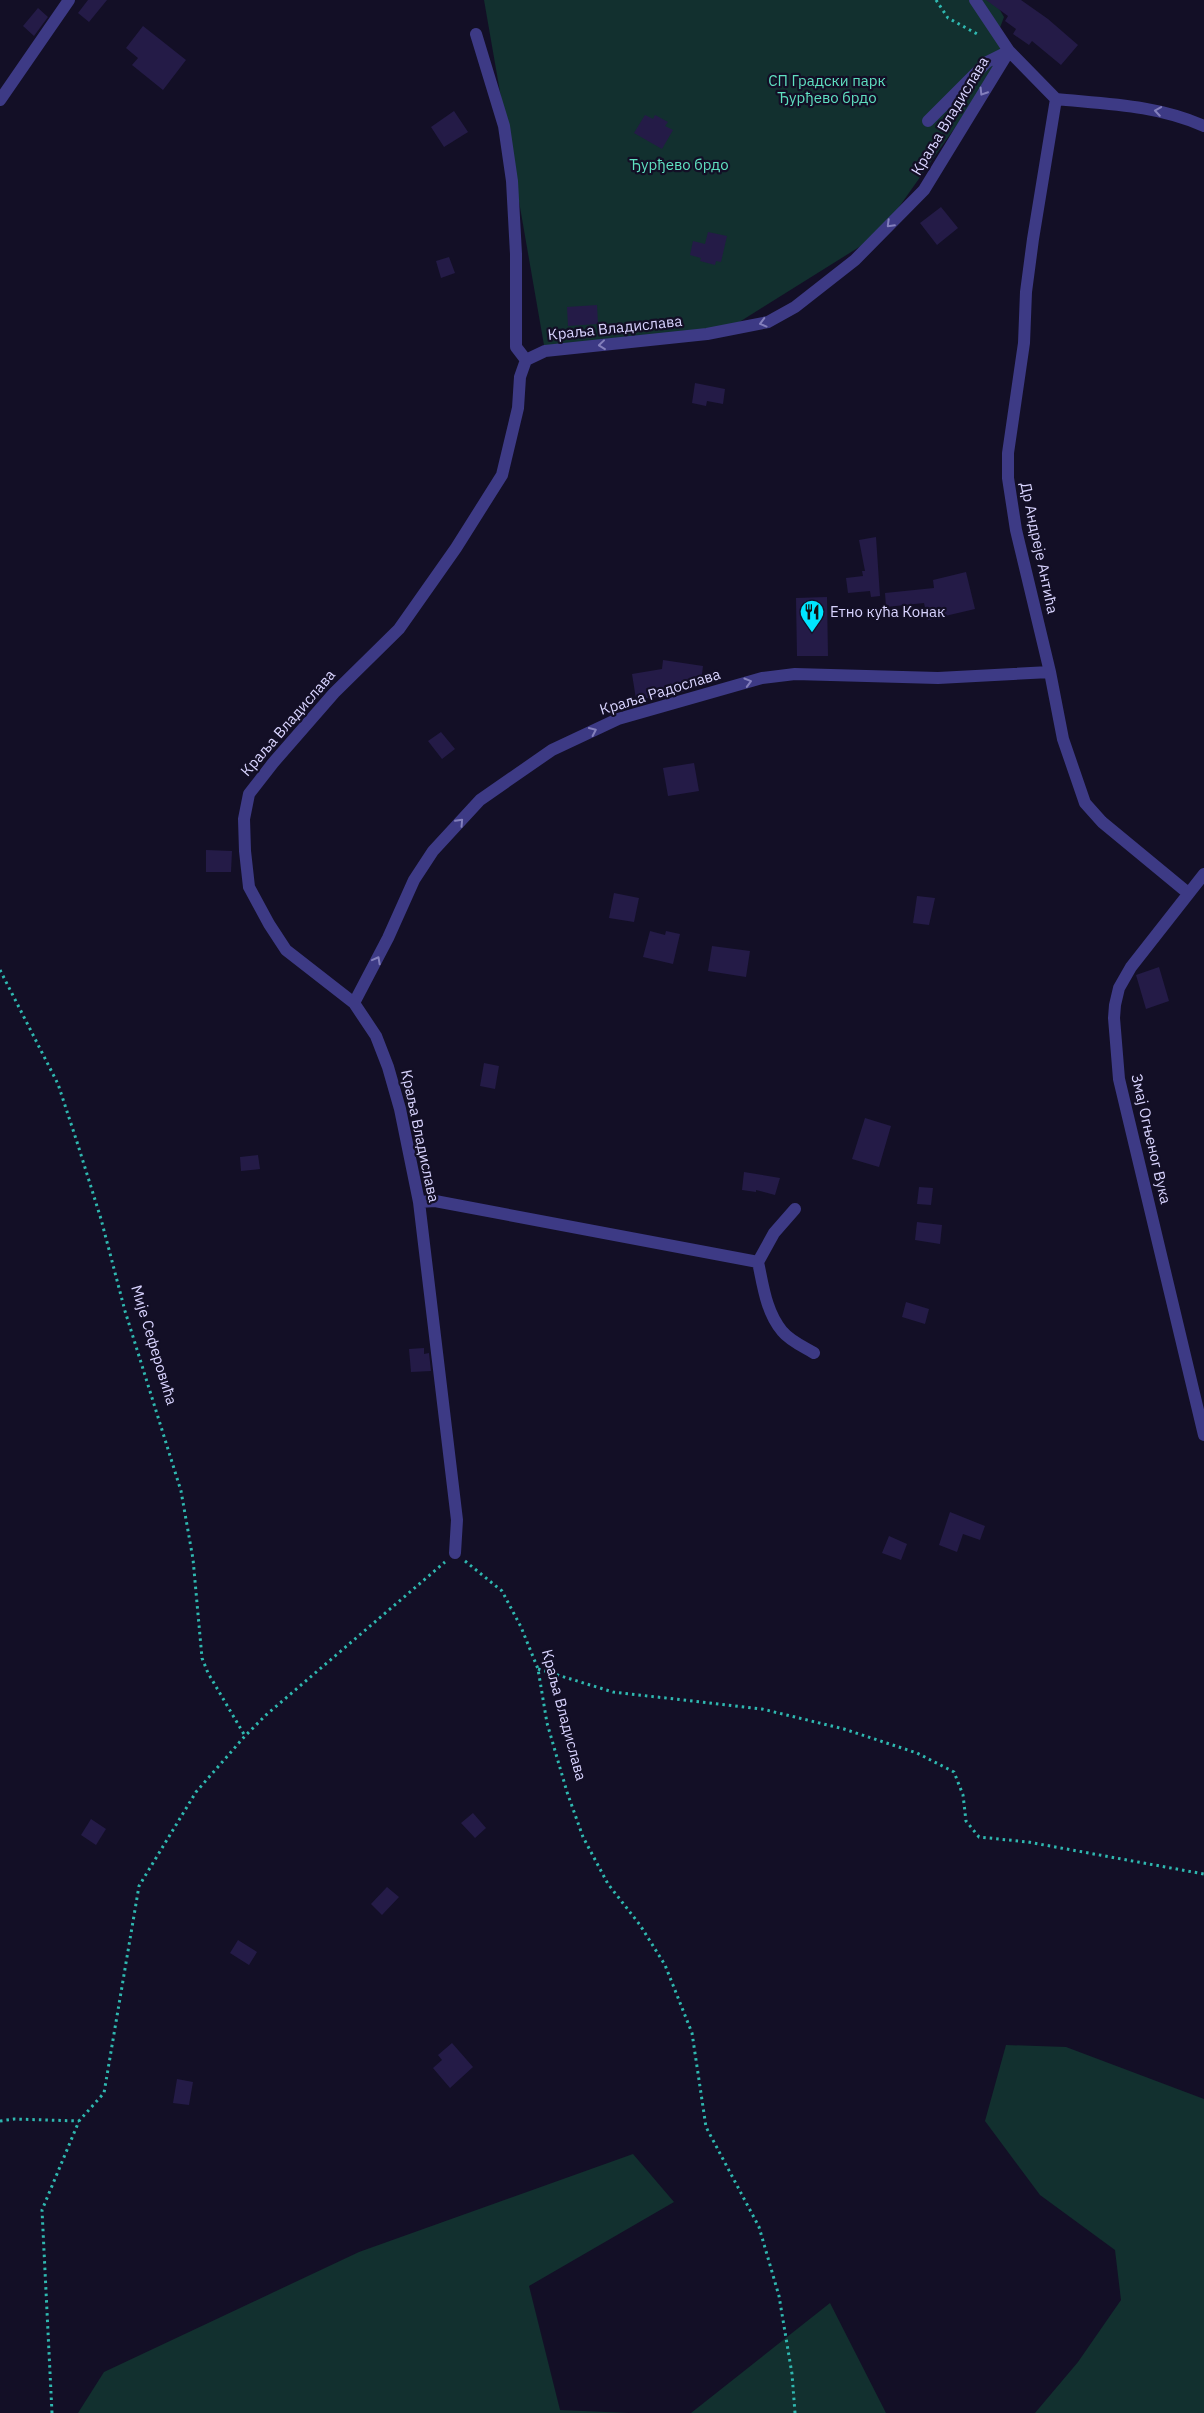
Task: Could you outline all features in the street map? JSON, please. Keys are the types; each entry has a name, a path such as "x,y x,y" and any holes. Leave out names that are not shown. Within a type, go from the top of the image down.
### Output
{"street":[{"path":"0,100 69,0"},
{"path":"976,0 1009,51 1056,99 1165,112 1204,126"},
{"path":"476,34 504,126 512,181 516,254 516,347 526,360"},
{"path":"928,121 987,62 1009,51"},
{"name":"Краља Владислава","path":"455,1553 457,1520 419,1202 400,1109 388,1067 376,1036 354,1003 286,950 249,887 244,819 249,794 273,763 334,693 399,629 456,548 502,475 518,408 520,377 526,360 545,351 707,334 768,322 795,307 855,260 924,190 1009,51"},
{"name":"Др Андреје Антића","path":"1056,99 1026,292 1024,343 1013,417 1008,478 1016,530 1050,672 1062,739 1084,803 1102,822 1188,893"},
{"name":"Краља Радослава","path":"354,1003 388,938 414,880 433,851 480,800 552,750 618,719 762,678 812,674 938,678 1050,672"},
{"name":"Змај Огњеног Вука","path":"1204,874 1131,967 1119,988 1114,1005 1119,1079 1204,1435"},
{"path":"419,1202 435,1201 758,1262"},
{"path":"796,1209 774,1233 758,1262 766,1300 782,1331 798,1344 814,1353"}],"path":[{"path":"936,0 948,18 983,37"},
{"name":"Мије Сеферовића","path":"0,970 58,1084 78,1142 125,1311 181,1491 193,1559 202,1658 208,1673 245,1736"},
{"path":"52,2413 42,2210 79,2121 104,2093 139,1886 196,1792 245,1736 266,1715 455,1553"},
{"name":"Краља Владислава","path":"455,1553 502,1591 521,1627 538,1669 547,1723 584,1837 608,1884 640,1925 665,1965 692,2033 706,2127 759,2227 779,2296 792,2374 796,2413"},
{"path":"538,1669 613,1692 762,1709 844,1729 917,1753 954,1772 963,1795 966,1821 979,1837 1028,1842 1204,1874"},
{"path":"0,2121 14,2119 79,2121"}],"green space":[{"name":"Ђурђево брдо","path":"484,0 994,0 1004,17 998,33 1009,51 880,234 725,331 545,351"},
{"path":"1006,2045 1066,2047 1204,2099 1204,2413 1035,2413 1078,2362 1121,2300 1115,2250 1040,2195 985,2121"},
{"path":"633,2154 674,2202 529,2286 560,2410 629,2413 78,2413 104,2372 359,2252"},
{"path":"830,2303 886,2413 691,2413"}],"building":[{"path":"88,0 107,0 89,22 78,13"},
{"path":"986,0 1021,0 1048,19 1078,45 1061,65 1032,41 1029,45 1013,34 1016,29 1005,21 1008,16"},
{"path":"38,8 48,17 34,36 23,26"},
{"path":"143,26 186,60 163,90 132,65 138,58 126,48"},
{"path":"454,111 468,132 444,147 431,127"},
{"path":"645,115 653,119 655,115 668,122 665,126 673,130 662,149 634,133"},
{"path":"941,207 958,228 937,245 920,223"},
{"path":"708,232 727,236 721,262 716,261 715,265 700,261 701,258 690,255 693,241 705,244"},
{"path":"449,257 455,273 441,278 436,261"},
{"path":"597,305 598,324 568,326 567,307"},
{"path":"695,383 725,389 723,404 707,401 706,406 692,403"},
{"path":"876,537 880,596 871,597 870,591 848,593 846,578 863,576 862,571 865,571 859,540"},
{"path":"966,572 975,609 928,620 924,603 886,607 885,593 934,588 933,580"},
{"name":"Етно кућа Конак","path":"827,597 828,656 797,656 796,598"},
{"path":"663,660 703,666 701,682 687,680 685,691 670,696 636,699 632,674 662,669"},
{"path":"441,732 455,749 442,759 428,741"},
{"path":"694,763 699,791 668,796 663,768"},
{"path":"206,850 232,851 231,872 206,872"},
{"path":"614,893 639,898 634,922 609,918"},
{"path":"917,896 935,898 929,925 913,923"},
{"path":"650,931 665,935 666,931 680,934 673,964 643,957"},
{"path":"712,946 750,951 746,977 708,971"},
{"path":"1159,967 1169,1001 1146,1009 1136,975"},
{"path":"484,1063 499,1066 495,1089 480,1086"},
{"path":"865,1118 891,1126 879,1167 852,1159"},
{"path":"258,1155 260,1169 241,1171 240,1157"},
{"path":"744,1172 780,1178 775,1195 756,1190 756,1192 742,1190"},
{"path":"919,1187 933,1188 931,1205 917,1204"},
{"path":"917,1222 942,1225 940,1244 915,1240"},
{"path":"906,1302 929,1309 925,1324 902,1317"},
{"path":"424,1348 424,1354 429,1353 431,1371 411,1372 409,1349"},
{"path":"950,1512 985,1526 980,1540 963,1534 957,1552 939,1545"},
{"path":"889,1536 907,1544 901,1560 882,1553"},
{"path":"473,1813 486,1828 475,1838 461,1823"},
{"path":"91,1819 106,1829 96,1845 81,1835"},
{"path":"387,1887 399,1897 382,1915 371,1904"},
{"path":"238,1940 257,1952 249,1965 230,1953"},
{"path":"452,2043 473,2067 450,2088 433,2068 442,2060 438,2055"},
{"path":"177,2079 193,2082 189,2105 173,2103"}],"place":[{"name":"Етно кућа Конак","path":"812,633"}],"park label":[{"name":"СП Градски парк Ђурђево брдо","path":"827,90"}]}
